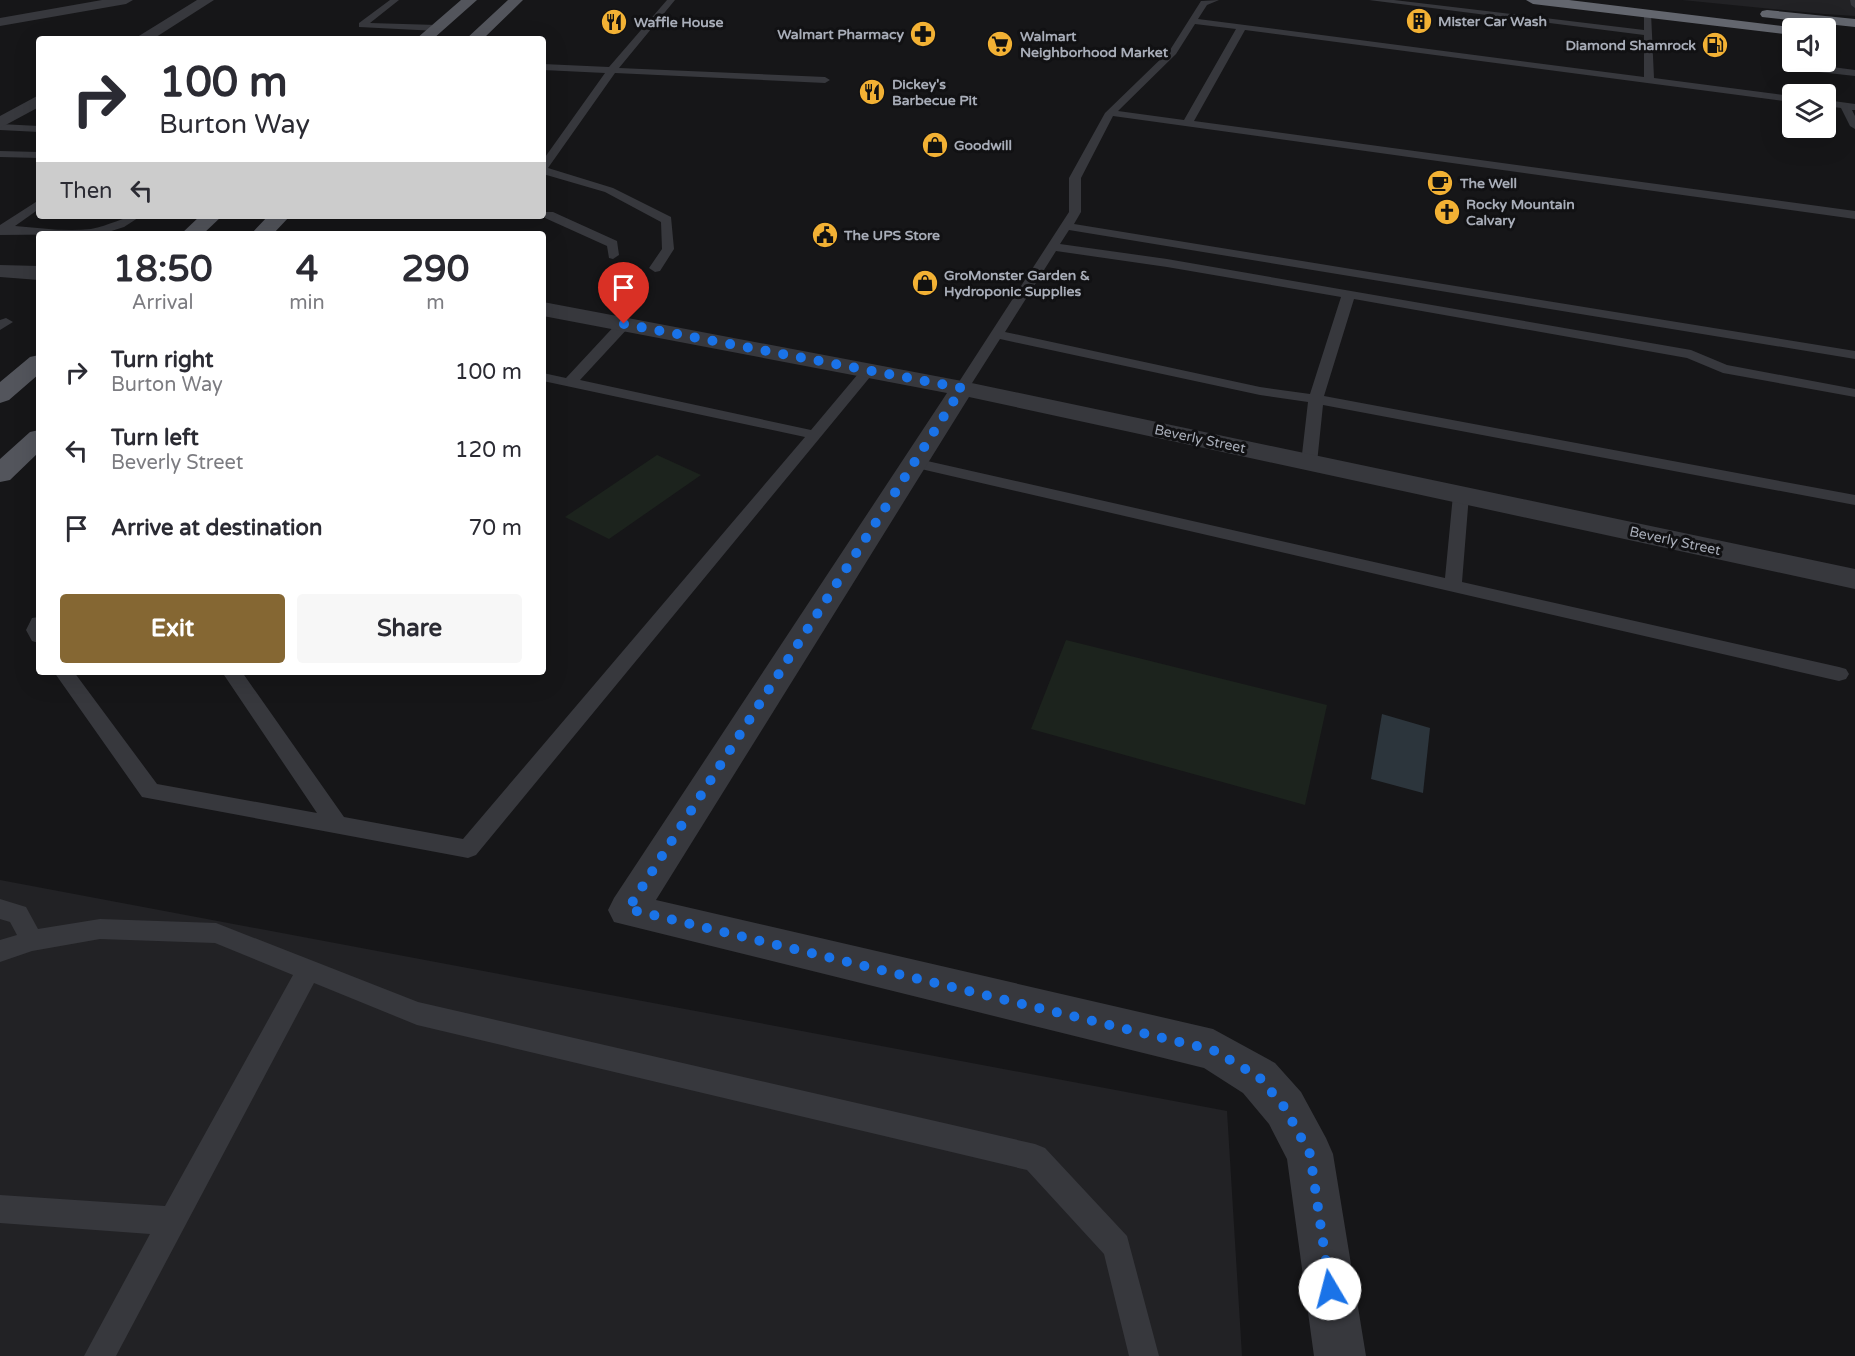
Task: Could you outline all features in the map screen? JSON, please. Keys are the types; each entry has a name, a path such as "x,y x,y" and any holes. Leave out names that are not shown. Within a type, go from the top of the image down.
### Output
{"highway":[{"path":"1533,0 1782,34"},
{"path":"1634,0 1855,25"},
{"path":"1650,15 1690,13 1840,28 1855,25"},
{"path":"1836,36 1855,38"}],"main road":[{"path":"428,36 470,0"},
{"path":"477,36 516,0"},
{"path":"194,231 208,219"},
{"path":"264,231 277,219"},
{"path":"0,395 36,365"},
{"path":"0,474 36,441"}],"street":[{"path":"0,22 126,0"},
{"path":"147,36 207,0"},
{"path":"0,105 33,103"},
{"path":"0,125 33,103"},
{"path":"0,271 36,273"},
{"name":"Beverly Street","path":"546,310 962,388 1855,579"},
{"path":"962,388 628,909 1213,1050 1259,1077 1285,1108 1310,1154 1340,1356"}],"lane":[{"path":"395,0 362,26 437,28"},
{"path":"546,165 612,70 672,0"},
{"path":"1373,0 1649,33"},
{"path":"1854,0 1855,5"},
{"path":"962,388 1075,212 1075,178 1110,113 1173,52 1206,1"},
{"path":"1649,80 1650,15"},
{"path":"1193,21 1782,98"},
{"path":"1188,123 1242,27"},
{"path":"546,67 825,80"},
{"path":"1836,71 1855,73"},
{"path":"1850,106 1855,126"},
{"path":"1110,113 1855,215"},
{"path":"0,125 36,129"},
{"path":"0,154 36,155"},
{"path":"546,170 609,190 667,220 668,249 656,268"},
{"path":"2,230 36,206"},
{"path":"549,215 613,244 613,255"},
{"path":"101,231 120,227 131,219"},
{"path":"1066,226 1855,355"},
{"path":"2,230 36,232"},
{"path":"1053,247 1167,263 1691,354 1724,369 1855,393"},
{"path":"1309,463 1316,399 1348,296"},
{"path":"570,382 624,324"},
{"path":"995,334 1260,391 1316,399 1855,500"},
{"path":"66,675 150,791 468,849 868,370"},
{"path":"546,378 815,435"},
{"path":"914,462 1839,674"},
{"path":"1453,584 1461,495"},
{"path":"234,675 336,825"},
{"path":"0,909 18,914 32,941"},
{"path":"0,951 32,941 100,929 216,933 417,1013 1035,1158 1117,1246 1144,1356"},
{"path":"99,1356 308,970"},
{"path":"0,1209 172,1221"}],"shaded area":[{"path":"1682,0 1855,0 1855,16 1824,14"},
{"path":"657,455 701,475 609,539 565,517"},
{"path":"1066,640 1327,705 1305,805 1031,729"},
{"path":"1382,714 1430,728 1423,793 1371,779"},
{"path":"0,880 1227,1111 1242,1356 0,1356"}],"place":[{"name":"Mister Car Wash","path":"1419,21"},
{"name":"Waffle House","path":"614,22"},
{"name":"Walmart Pharmacy","path":"923,34"},
{"name":"Walmart Neighborhood Market","path":"1000,44"},
{"name":"Diamond Shamrock","path":"1715,45"},
{"name":"Dickey's Barbecue Pit","path":"872,92"},
{"name":"Goodwill","path":"935,145"},
{"name":"The Well","path":"1440,183"},
{"name":"Rocky Mountain Calvary","path":"1447,212"},
{"name":"The UPS Store","path":"825,235"},
{"name":"GroMonster Garden & Hydroponic Supplies","path":"925,283"}],"route":[{"path":"624,324 962,388 628,909 1213,1050 1259,1077 1285,1108 1310,1154 1330,1289"}]}
